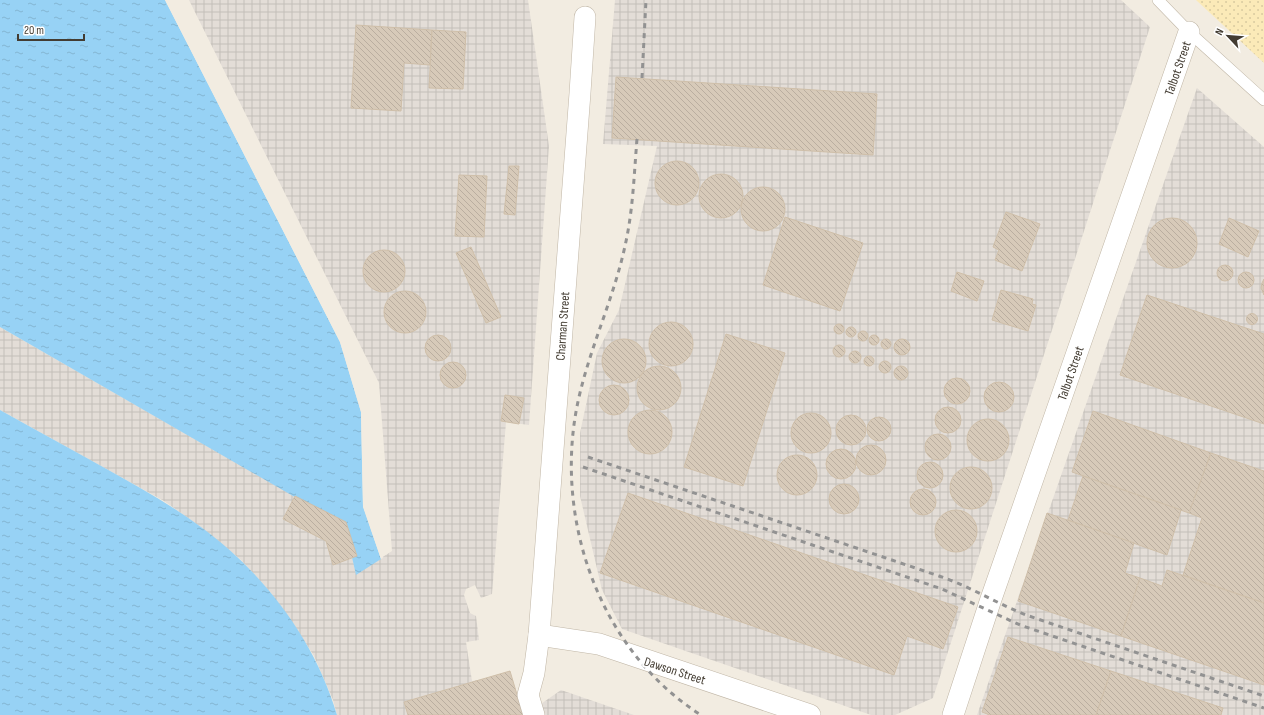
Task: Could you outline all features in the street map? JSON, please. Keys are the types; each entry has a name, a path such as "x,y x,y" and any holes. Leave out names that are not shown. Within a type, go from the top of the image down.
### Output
{"street":[{"name":"Charman Street","path":"534,715 528,695 534,673 539,635 585,17"},
{"name":"Talbot Street","path":"953,715 991,599 1189,32"},
{"name":"Dawson Street","path":"539,635 599,644 810,715"}],"lane":[{"path":"1158,0 1189,32 1264,100"}],"shaded area":[{"path":"189,0 528,0 549,146 529,425 506,422 492,594 481,598 475,585 466,589 464,595 470,613 476,616 479,640 466,642 472,681 511,674 523,715 337,715 333,700 314,656 270,592 241,560 202,528 164,501 0,410 0,327 346,526 356,574 392,551 379,383"},
{"path":"615,0 1121,0 1150,27 933,698 895,715 871,715 622,629 602,590 580,496 580,433 597,353 619,310 657,146 603,144"},
{"path":"1197,88 1264,147 1264,715 977,715"},
{"path":"561,690 634,715 541,715 538,706"}],"sand":[{"path":"1196,0 1264,0 1264,63"}],"water":[{"path":"0,0 165,0 340,342 361,412 363,507 381,559 356,575 345,526 0,327"},
{"path":"0,410 153,496 201,527 224,545 246,565 266,587 301,635 315,660 337,715 0,715"}],"pier":[{"path":"165,0 168,0 342,342 363,411 365,506 383,558 381,559 363,506 361,412 340,342"}],"building":[{"path":"356,25 432,30 430,65 404,63 401,111 351,108"},
{"path":"432,30 466,32 463,89 429,88"},
{"path":"616,77 877,94 873,155 612,138"},
{"path":"677,161 689,165 695,171 699,183 695,195 689,201 677,205 665,201 659,195 655,183 659,171 665,165"},
{"path":"509,166 519,166 515,215 504,214"},
{"path":"721,174 733,178 739,184 743,196 739,208 733,214 721,218 709,214 703,208 699,196 703,184 709,178"},
{"path":"459,175 487,176 484,237 455,236"},
{"path":"763,187 775,191 781,197 785,209 781,221 775,227 763,231 751,227 745,221 741,209 745,197 751,191"},
{"path":"1006,212 1040,224 1022,271 995,260 999,250 993,247"},
{"path":"785,217 863,243 840,311 763,285"},
{"path":"1172,218 1181,220 1192,229 1197,243 1195,252 1186,263 1172,268 1163,266 1152,257 1147,243 1149,234 1158,223"},
{"path":"1229,218 1259,231 1248,257 1219,244"},
{"path":"471,247 501,317 486,323 456,253"},
{"path":"380,250 388,250 396,253 402,259 405,271 402,283 396,289 388,292 380,292 372,289 366,283 363,275 363,267 366,259 372,253"},
{"path":"1225,265 1232,270 1233,273 1228,280 1225,281 1218,276 1217,273 1222,266"},
{"path":"957,272 984,281 977,301 951,291"},
{"path":"1246,272 1253,277 1254,280 1249,287 1246,288 1239,283 1238,280 1243,273"},
{"path":"1264,279 1264,295 1261,288"},
{"path":"1001,290 1033,299 1032,304 1036,305 1028,331 992,320"},
{"path":"401,291 409,291 417,294 423,300 426,312 423,324 417,330 409,333 401,333 393,330 387,324 384,316 384,308 387,300 393,294"},
{"path":"1147,295 1264,334 1264,424 1120,375"},
{"path":"1250,314 1254,314 1256,315 1256,323 1250,324 1247,321 1247,317"},
{"path":"671,322 683,326 689,332 693,344 689,356 683,362 671,366 659,362 653,356 649,344 653,332 659,326"},
{"path":"839,324 844,329 839,334 834,329"},
{"path":"851,327 856,332 851,337 846,332"},
{"path":"863,331 868,336 863,341 858,336"},
{"path":"726,334 785,353 743,486 684,467"},
{"path":"438,335 447,339 451,348 447,357 438,361 429,357 425,348 429,339"},
{"path":"874,335 879,340 874,345 869,340"},
{"path":"624,339 636,343 642,349 646,361 642,373 636,379 624,383 612,379 606,373 602,361 606,349 612,343"},
{"path":"886,339 891,344 886,349 881,344"},
{"path":"899,339 905,339 910,344 908,353 905,355 899,355 894,350 894,344"},
{"path":"841,345 844,346 844,356 837,357 834,356 833,349 834,346"},
{"path":"857,351 860,352 860,362 853,363 850,362 849,355 850,352"},
{"path":"869,356 874,361 869,366 864,361"},
{"path":"887,361 890,362 890,372 883,373 880,372 879,365 880,362"},
{"path":"453,362 462,366 466,375 462,384 453,388 444,384 440,375 444,366"},
{"path":"659,366 671,370 677,376 681,388 677,400 671,406 659,410 647,406 641,400 637,388 641,376 647,370"},
{"path":"898,366 904,366 908,370 908,376 904,380 898,380 894,376 894,370"},
{"path":"957,378 966,382 970,391 966,400 957,404 948,400 944,391 948,382"},
{"path":"999,382 1010,386 1014,397 1010,408 999,412 988,408 984,397 988,386"},
{"path":"614,385 625,389 629,400 625,411 614,415 603,411 599,400 603,389"},
{"path":"505,395 524,398 519,424 501,421"},
{"path":"948,407 957,411 961,420 957,429 948,433 939,429 935,420 939,411"},
{"path":"650,410 662,414 668,420 672,432 668,444 662,450 650,454 638,450 632,444 628,432 632,420 638,414"},
{"path":"1093,411 1211,453 1189,513 1072,472"},
{"path":"815,413 822,416 828,422 831,433 830,441 822,450 815,453 807,453 800,450 792,441 791,429 794,422 803,414"},
{"path":"851,415 857,416 865,424 865,436 857,444 851,445 845,444 837,436 836,430 837,424 845,416"},
{"path":"879,417 888,420 891,429 888,438 879,441 870,438 867,429 870,420"},
{"path":"988,419 1003,425 1009,440 1003,455 988,461 973,455 967,440 973,425"},
{"path":"938,434 947,438 951,447 947,456 938,460 929,456 925,447 929,438"},
{"path":"871,445 877,446 885,454 885,466 877,474 871,475 865,474 857,466 856,460 857,454 865,446"},
{"path":"841,449 847,450 855,458 855,470 847,478 841,479 835,478 827,470 826,464 827,458 835,450"},
{"path":"1211,453 1264,471 1264,603 1183,575 1202,518 1189,513"},
{"path":"801,455 808,458 814,464 817,475 816,483 808,492 801,495 793,495 786,492 778,483 777,471 780,464 789,456"},
{"path":"930,462 939,466 943,475 939,484 930,488 921,484 917,475 921,466"},
{"path":"971,467 986,473 992,488 986,503 971,509 956,503 950,488 956,473"},
{"path":"1083,476 1181,510 1167,555 1068,520"},
{"path":"844,484 850,485 858,493 858,505 850,513 844,514 838,513 830,505 829,499 830,493 838,485"},
{"path":"923,489 932,493 936,502 932,511 923,515 914,511 910,502 914,493"},
{"path":"628,493 958,607 943,649 907,636 894,675 600,573"},
{"path":"295,496 346,522 357,556 333,565 326,541 283,519"},
{"path":"956,510 971,516 977,531 971,546 956,552 941,546 935,531 941,516"},
{"path":"1047,513 1134,543 1125,573 1140,578 1121,636 1018,601"},
{"path":"1167,570 1264,603 1264,685 1121,636 1140,578 1162,586"},
{"path":"1008,637 1111,671 1096,715 990,715 982,712"},
{"path":"510,671 523,715 408,715 404,702"},
{"path":"1111,671 1223,708 1221,715 1096,715"}],"railway":[{"path":"642,78 646,0"},
{"path":"637,139 632,206 628,233 615,284 579,397 572,442 572,487 578,532 591,575 610,616 634,654 665,687 701,715"},
{"path":"588,457 939,576 1026,615 1264,696"},
{"path":"583,467 942,589 1020,625 1264,708"}]}
